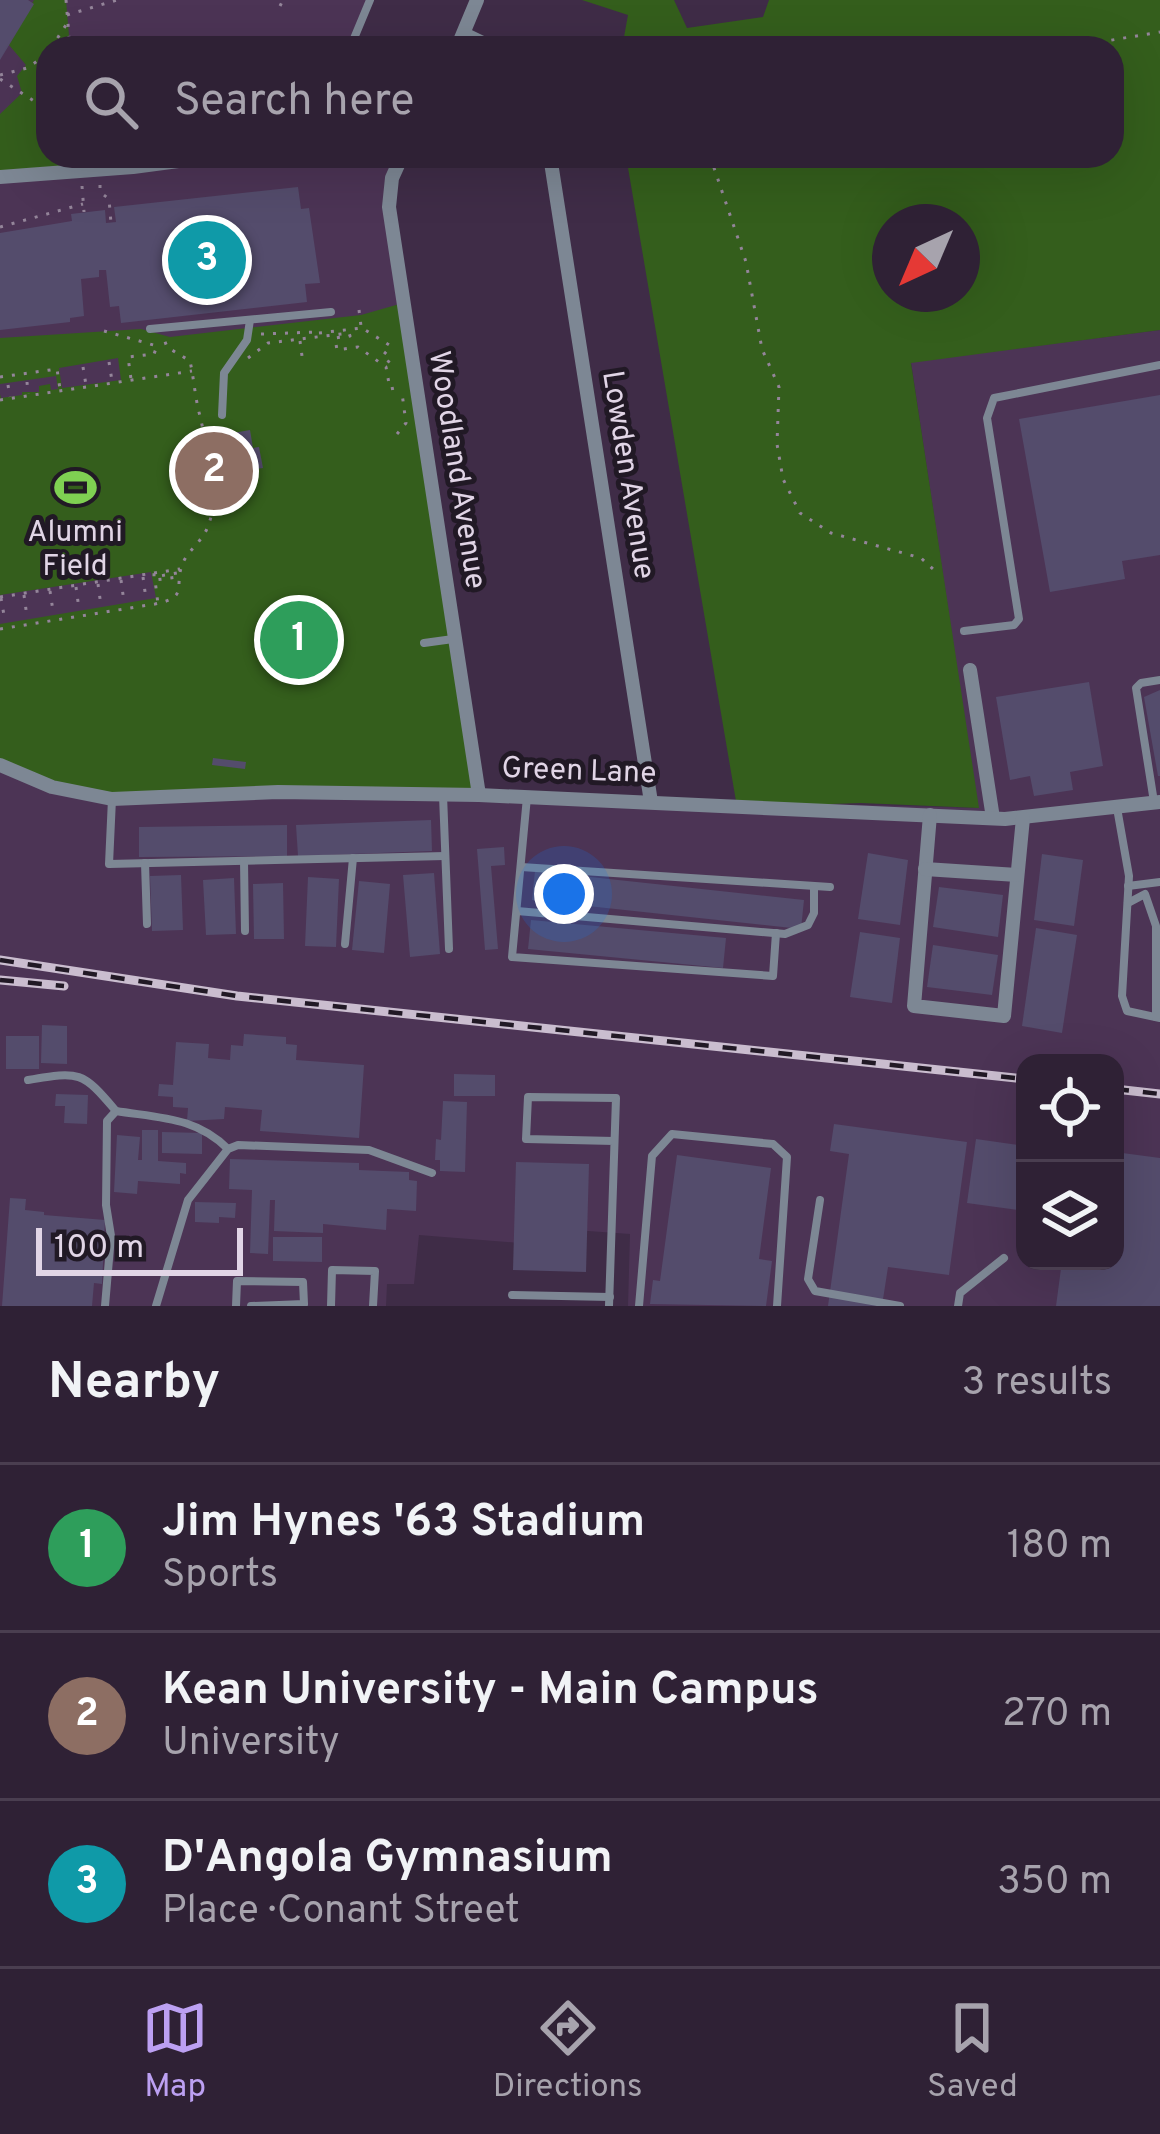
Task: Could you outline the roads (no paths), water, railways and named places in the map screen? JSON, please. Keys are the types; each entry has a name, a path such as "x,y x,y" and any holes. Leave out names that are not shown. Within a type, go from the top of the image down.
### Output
{"street":[{"path":"463,36 477,0"},
{"path":"0,177 87,168"},
{"name":"Woodland Avenue","path":"397,168 389,207 478,795"},
{"name":"Lowden Avenue","path":"552,168 651,802"},
{"path":"970,670 993,818"},
{"name":"Green Lane","path":"0,765 52,787 112,799 278,792 478,795 993,818 1157,803"},
{"path":"930,815 914,1006 1004,1016 1023,818"},
{"path":"925,869 1018,875"}],"lane":[{"path":"355,36 370,0"},
{"path":"150,329 332,312"},
{"path":"222,415 224,374 248,336 250,320"},
{"path":"964,631 1013,626 1019,620 987,418 994,398 1160,365"},
{"path":"424,643 454,639"},
{"path":"1157,803 1136,688 1160,680"},
{"path":"443,795 449,949"},
{"path":"527,797 512,958 773,976 776,933"},
{"path":"112,799 109,864 445,856"},
{"path":"1117,808 1128,886 1127,904 1122,996 1127,1010 1158,1018 1156,926 1145,894 1127,904"},
{"path":"345,944 353,858"},
{"path":"244,861 245,931"},
{"path":"146,863 147,924"},
{"path":"520,867 830,887"},
{"path":"1128,886 1160,882"},
{"path":"517,911 798,932 814,913 814,886"},
{"path":"28,1080 66,1073 89,1080 116,1112 209,1130 228,1149"},
{"path":"512,1295 609,1302 616,1098 528,1097 526,1139 614,1142"},
{"path":"104,1306 111,1235 106,1205 107,1121 116,1112"},
{"path":"639,1306 652,1156 672,1134 773,1144 787,1156 777,1306"},
{"path":"156,1306 188,1200 228,1149 238,1145 369,1150 432,1173"},
{"path":"820,1200 808,1280 815,1291 900,1306"},
{"path":"958,1306 960,1293 1004,1258"},
{"path":"331,1306 332,1270 375,1271 374,1306"},
{"path":"236,1306 237,1281 303,1282 304,1304 250,1306"}],"railway":[{"path":"0,960 237,996 1016,1078"},
{"path":"0,980 64,986"},
{"path":"1124,1090 1160,1094"}],"place":[{"name":"D'Angola Gymnasium","path":"207,260"},
{"name":"Kean University - Main Campus","path":"214,471"},
{"name":"Alumni Field","path":"75,487"},
{"name":"Jim Hynes '63 Stadium","path":"299,640"}]}
